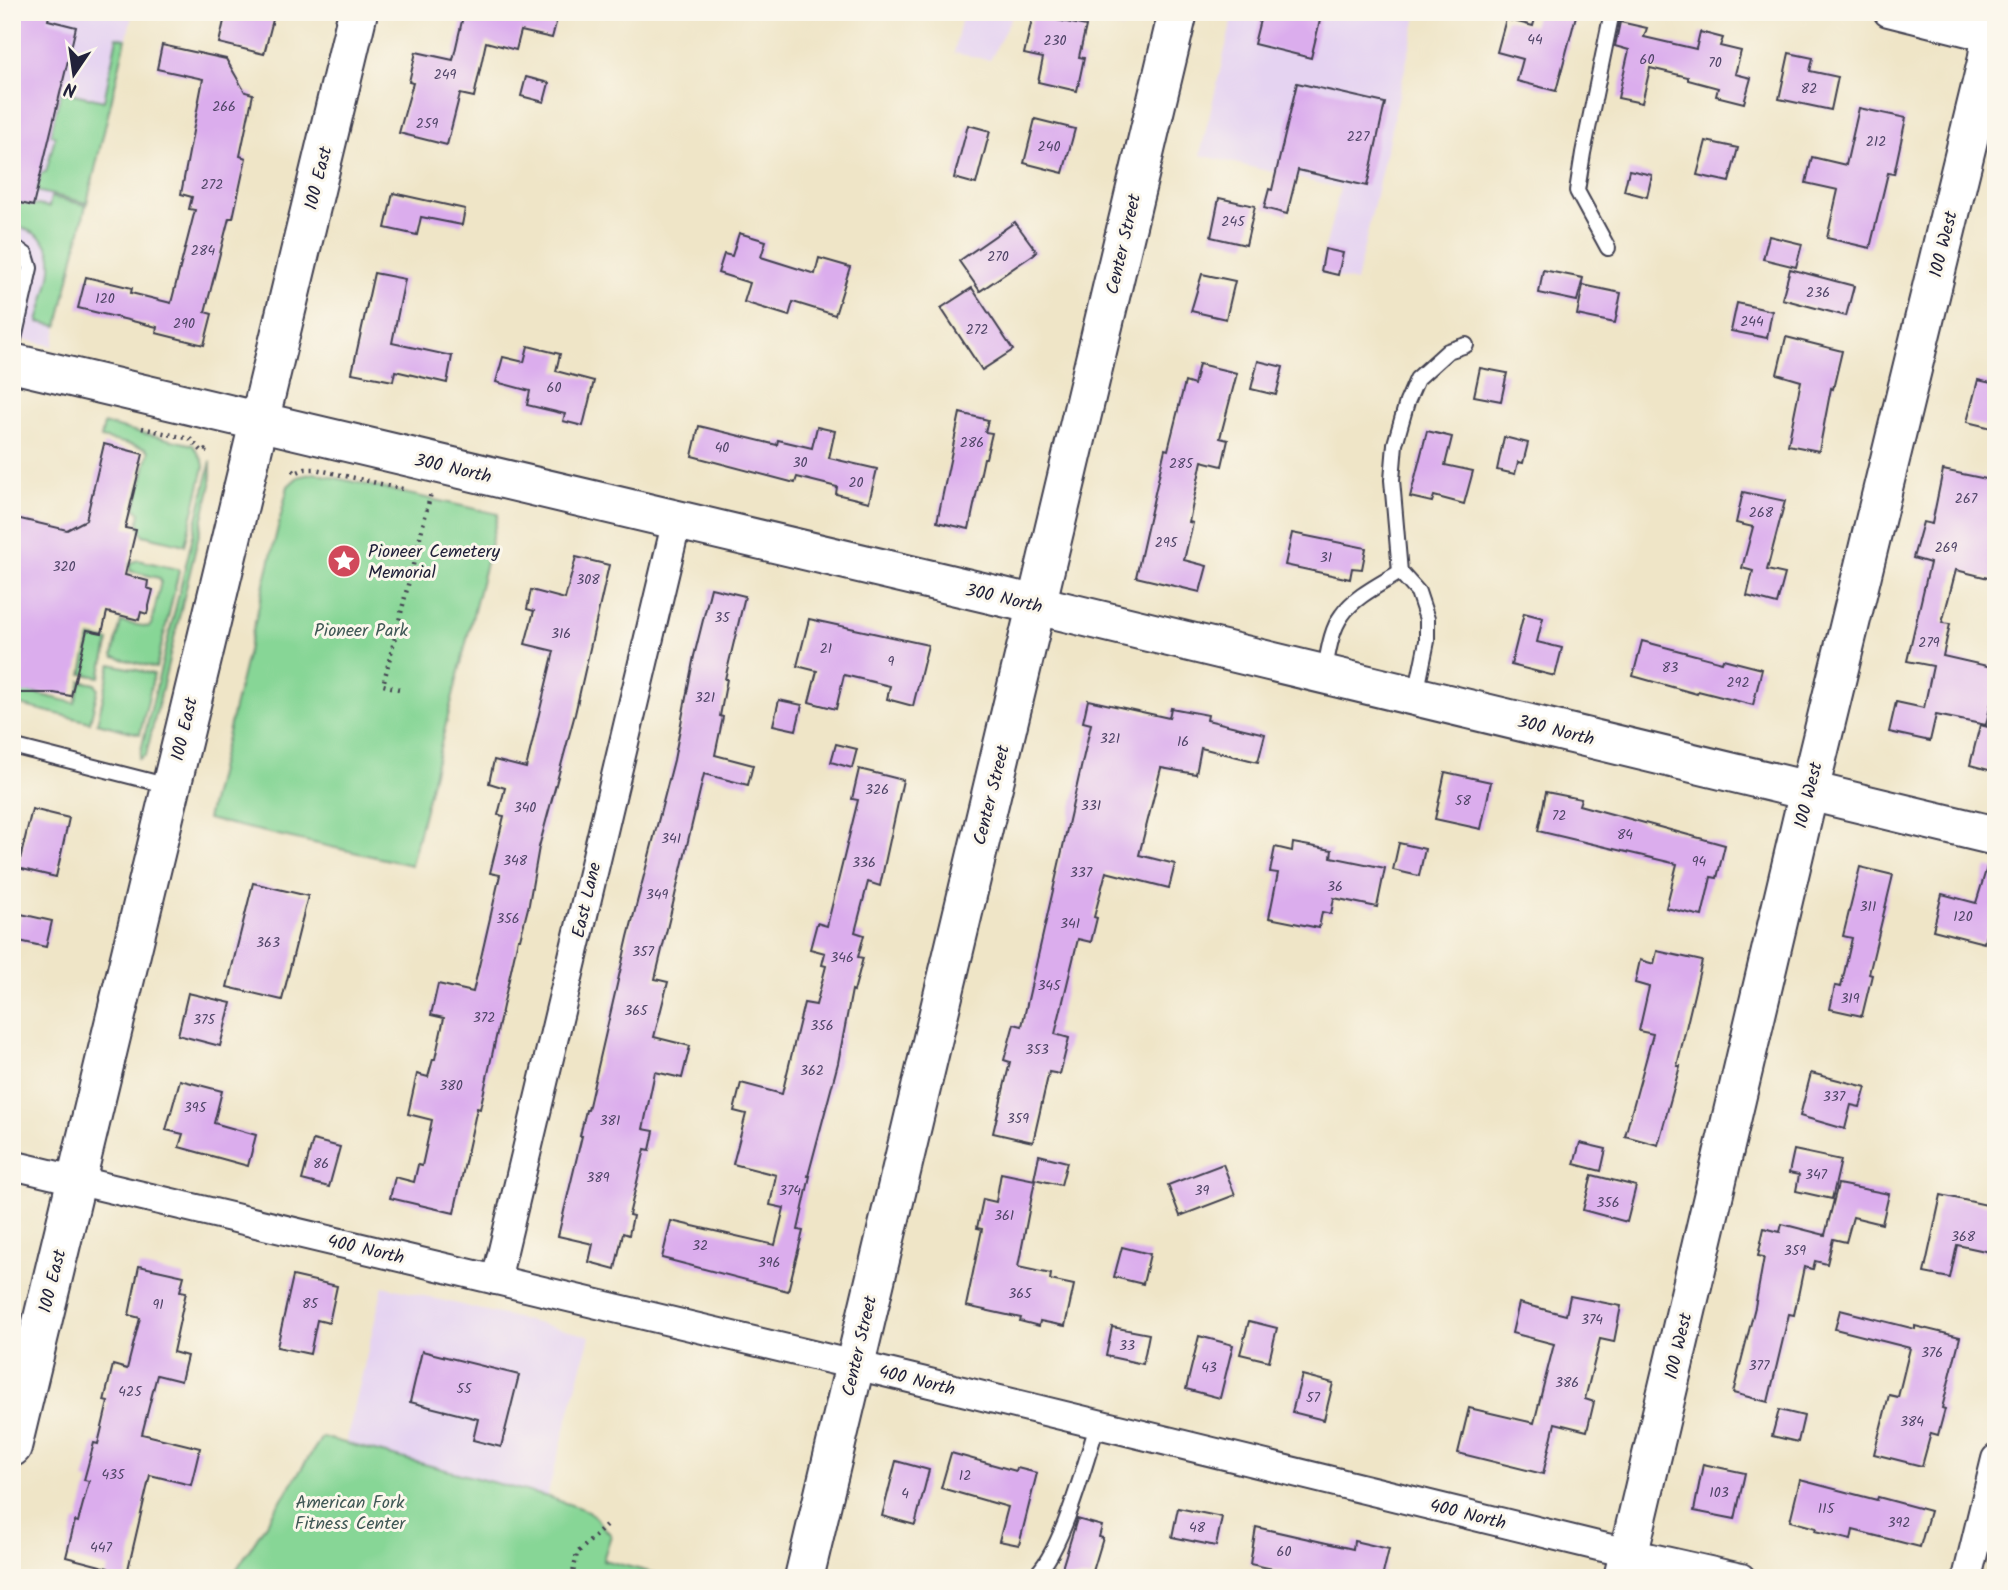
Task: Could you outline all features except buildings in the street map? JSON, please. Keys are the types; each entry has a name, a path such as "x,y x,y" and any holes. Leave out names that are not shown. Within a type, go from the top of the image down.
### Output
{"street":[{"name":"100 East","path":"12,1447 358,12"},
{"name":"Center Street","path":"804,1578 1178,12"},
{"path":"1888,12 1994,30"},
{"name":"100 West","path":"1626,1565 1809,791 1994,30"},
{"name":"300 North","path":"12,363 1996,836"},
{"name":"East Lane","path":"496,1280 677,520"},
{"name":"400 North","path":"12,1165 1098,1423 1626,1565 1741,1578"},
{"path":"1967,1578 1996,1459"}],"lane":[{"path":"1608,248 1577,191 1612,12"},
{"path":"12,245 26,255 30,268 12,348"},
{"path":"12,279 27,283"},
{"path":"1416,696 1427,641 1427,619 1418,592 1400,572 1392,480 1395,444 1417,379 1448,351 1466,345"},
{"path":"1324,674 1341,615 1356,601 1400,572"},
{"path":"12,746 171,786"},
{"path":"1032,1578 1043,1570 1072,1506 1098,1423"}],"path":[{"path":"139,427 190,439 203,452 207,450"},
{"path":"399,689 383,685 430,493"},
{"path":"572,1578 577,1553 607,1525"}],"shaded area":[{"path":"12,12 133,12 53,346 12,337"},
{"path":"963,12 1014,12 990,60 954,53"},
{"path":"1054,12 1128,12 1124,29"},
{"path":"1234,12 1418,12 1356,282 1319,273 1340,188 1200,155"},
{"path":"383,1286 590,1336 546,1500 344,1451"}],"green space":[{"path":"117,37 126,39 87,203 36,191 41,173 46,172 55,137 50,134 61,91 104,101"},
{"path":"51,197 86,205 58,326 38,322 50,275 49,250 31,231 12,225 12,201 49,207"},
{"path":"104,424 193,445 204,467 185,545 143,535 139,524 140,513 135,508 149,451 146,448 101,438"},
{"path":"211,461 211,484 146,755 139,759"},
{"name":"Pioneer Park","path":"314,473 498,514 411,865 207,819 288,486 298,477"},
{"path":"138,560 179,571 156,668 113,655 121,622 148,627 151,625 161,581 159,578 130,571 130,563"},
{"path":"90,637 109,641 100,677 82,674"},
{"path":"111,664 154,674 140,734 97,723"},
{"path":"81,681 95,684 98,689 90,722 12,703 12,688 75,703"},
{"name":"American Fork Fitness Center","path":"322,1437 548,1497 589,1511 611,1535 603,1560 673,1578 231,1578"}],"place":[{"name":"Pioneer Cemetery Memorial","path":"344,561"}]}
